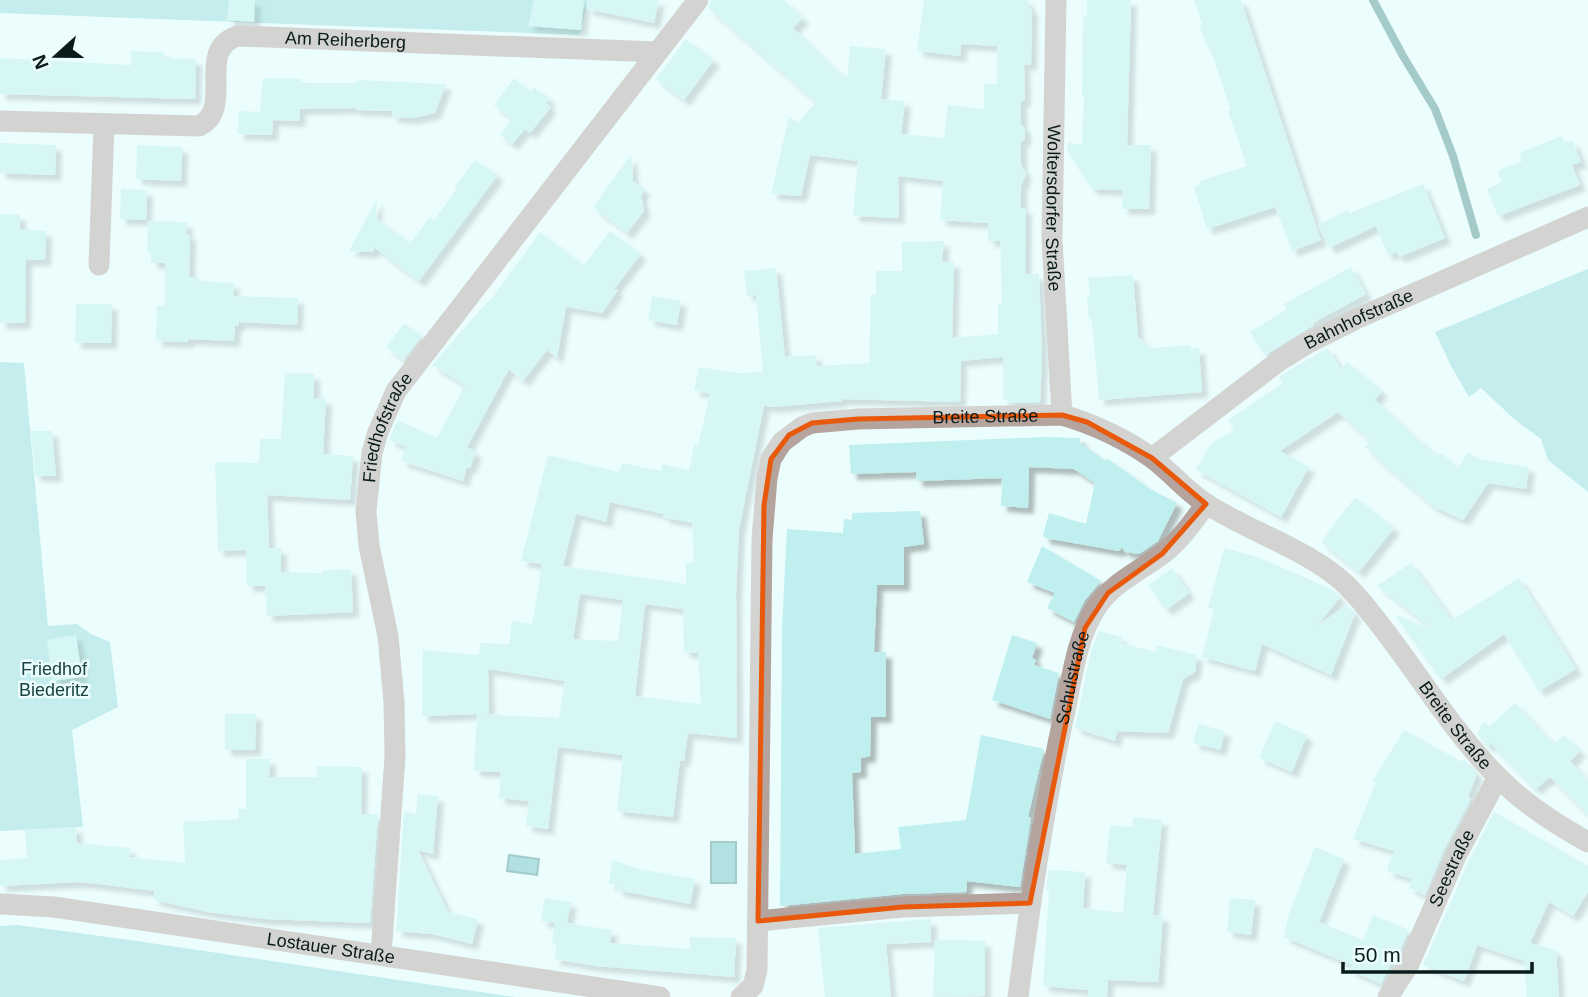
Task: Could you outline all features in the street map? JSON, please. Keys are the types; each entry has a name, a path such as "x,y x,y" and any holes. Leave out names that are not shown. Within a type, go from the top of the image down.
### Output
{"street":[{"name":"Friedhofstraße","path":"381,955 395,757 392,663 369,546 366,511 372,453 378,432 396,391 698,0"},
{"name":"Woltersdorfer Straße","path":"1056,0 1052,240 1062,415"},
{"name":"Am Reiherberg","path":"0,121 194,127 205,124 215,110 217,54 229,40 238,36 657,52"},
{"path":"99,265 104,125"},
{"name":"Bahnhofstraße","path":"1152,458 1279,361 1308,343 1356,319 1588,217"},
{"name":"Breite Straße","path":"743,995 753,986 756,977 762,539 767,478 776,450 794,432 812,423 1062,415 1087,422 1152,458 1186,490 1206,504 1303,555 1353,591 1455,726 1498,777 1541,814 1588,842"},
{"name":"Schulstraße","path":"1018,997 1050,781 1085,628 1108,593 1162,554 1187,529 1206,504"},
{"name":"Seestraße","path":"1388,997 1408,966 1456,856 1498,777"},
{"path":"758,920 904,906 1030,903"},
{"name":"Lostauer Straße","path":"0,904 54,907 660,997"}],"highlighted area":[{"path":"1062,415 1087,422 1152,458 1206,504 1162,554 1108,593 1085,628 1030,903 903,907 758,921 764,505 771,459 789,435 812,423 858,419"}],"green space":[{"path":"0,0 588,0 580,35 0,13"},
{"path":"1588,269 1588,492 1548,460 1541,439 1514,419 1481,388 1469,397 1435,332"},
{"name":"Friedhof Biederitz","path":"0,362 24,363 48,626 77,624 110,642 118,707 72,730 83,827 0,831"},
{"path":"17,925 516,997 0,997 0,926"}],"shaded area":[{"path":"711,842 736,842 736,883 711,883"},
{"path":"509,855 539,859 537,875 507,871"}],"building":[{"path":"229,0 255,0 254,22 227,20"},
{"path":"534,0 584,0 581,30 528,26"},
{"path":"588,0 659,0 654,23 587,9"},
{"path":"711,0 784,0 803,18 793,28 847,80 850,46 886,49 881,99 905,101 901,134 944,138 948,105 984,109 984,84 997,84 997,46 961,44 960,56 917,51 924,0 1028,0 1029,8 1032,8 1031,65 1024,64 1025,100 1021,102 1021,125 1025,128 1025,139 1021,142 1021,165 1026,174 1021,186 1021,208 1026,208 1025,274 1039,274 1042,357 1040,402 1007,403 1008,400 1003,400 1003,357 961,361 960,402 842,399 771,407 764,405 739,529 736,592 737,738 688,733 684,761 680,760 673,817 617,811 623,755 558,747 548,829 526,826 529,801 499,798 501,772 474,771 477,714 422,716 423,650 479,655 480,643 509,644 512,621 532,624 542,564 521,561 548,455 619,472 622,463 661,471 662,464 689,470 694,444 698,445 710,394 694,390 699,367 736,373 763,372 756,295 747,296 744,271 776,268 785,357 816,355 817,366 869,363 871,295 876,295 876,271 902,271 902,242 944,241 942,262 954,262 952,338 998,334 998,304 1002,304 1000,241 988,241 988,223 940,220 943,181 898,176 899,218 853,216 858,161 810,155 801,196 771,194 789,116 798,123 816,102 708,8","holes":["610,502 692,523 694,562 686,563 686,584 563,566 576,514 606,522","580,594 623,600 618,641 573,639","645,604 683,609 684,652 698,653 701,704 635,696","488,669 565,681 559,718 477,714 489,714"]},
{"path":"1087,0 1131,0 1127,145 1151,145 1149,209 1122,209 1123,190 1092,189 1067,150 1067,143 1082,144 1083,16 1087,16"},
{"path":"1194,0 1241,0 1321,240 1292,251 1275,207 1207,229 1194,187 1201,184 1200,181 1247,166 1210,47 1207,47 1199,25 1202,24"},
{"path":"686,39 714,60 684,100 656,79"},
{"path":"131,51 164,52 163,58 196,59 195,99 0,94 0,58 131,65"},
{"path":"263,78 301,79 301,83 356,83 356,80 446,84 435,113 414,118 392,117 392,111 356,108 300,109 299,121 273,120 272,135 238,134 239,111 260,112"},
{"path":"514,78 531,92 534,87 550,99 546,103 551,107 530,133 525,129 512,144 500,135 512,119 494,105"},
{"path":"1562,136 1565,144 1573,141 1581,162 1572,165 1580,185 1498,216 1487,189 1502,182 1497,171 1522,161 1519,153"},
{"path":"0,143 56,145 55,175 0,173"},
{"path":"137,145 182,147 181,181 136,179"},
{"path":"631,155 633,181 645,190 641,195 644,211 627,233 593,207"},
{"path":"475,160 498,175 419,281 374,247 374,252 349,251 377,198 376,218 410,243 430,217 434,220"},
{"path":"1423,184 1445,238 1399,257 1396,252 1388,255 1376,226 1329,248 1318,224 1348,210 1350,213"},
{"path":"121,189 147,190 146,220 120,219"},
{"path":"0,214 20,215 20,229 46,231 45,260 26,260 25,323 0,323"},
{"path":"148,221 187,222 186,234 190,234 189,277 199,277 199,281 234,283 233,296 298,298 297,325 239,322 238,326 235,326 234,341 156,341 157,306 165,306 165,263 151,263 151,253 147,253"},
{"path":"610,231 641,254 614,289 618,290 602,313 566,307 557,358 547,350 523,381 509,369 467,447 476,452 463,481 401,461 406,447 389,440 397,420 437,438 465,385 432,365 489,302 540,232 584,265"},
{"path":"1351,267 1366,294 1313,323 1314,325 1265,355 1250,332 1287,309 1284,304"},
{"path":"1133,275 1138,337 1151,348 1190,345 1191,349 1199,348 1202,392 1099,400 1092,319 1089,319 1088,278"},
{"path":"652,296 681,301 677,325 648,320"},
{"path":"76,304 112,304 111,343 75,343"},
{"path":"404,323 422,336 403,360 386,347"},
{"path":"1328,348 1341,369 1347,362 1382,391 1375,400 1437,456 1441,453 1458,468 1468,452 1479,459 1529,467 1526,489 1488,483 1463,520 1434,507 1383,464 1365,447 1371,441 1338,412 1280,451 1309,467 1281,517 1196,470 1210,444 1234,430 1228,420 1283,383 1279,377"},
{"path":"285,373 314,374 314,398 326,399 323,454 353,456 350,500 267,495 269,548 281,548 281,572 323,573 323,570 351,569 353,612 267,616 265,586 247,586 246,550 218,551 215,462 259,463 260,439 281,439"},
{"path":"31,431 52,431 56,476 35,476"},
{"path":"1080,438 1080,443 1106,461 1108,459 1150,489 1177,503 1158,541 1139,554 1125,552 1122,547 1119,551 1045,538 1043,536 1049,513 1086,524 1095,483 1074,469 1029,467 1028,508 1001,506 1002,478 917,481 916,472 851,474 849,445"},
{"path":"1355,497 1394,528 1359,572 1321,542"},
{"path":"920,511 924,544 904,547 904,585 877,585 874,652 886,652 886,717 871,717 870,756 861,758 861,772 852,773 855,854 901,849 898,827 966,820 981,735 1044,749 1028,817 1031,818 1020,887 967,881 966,892 902,894 780,906 782,628 787,529 843,533 844,519 852,520 852,513"},
{"path":"1042,546 1101,581 1085,600 1074,622 1047,608 1055,593 1027,582"},
{"path":"1224,548 1258,557 1331,589 1340,597 1318,625 1347,605 1355,614 1331,675 1262,644 1255,671 1202,657 1214,609 1208,608"},
{"path":"1411,563 1452,620 1519,578 1576,669 1539,691 1504,634 1441,679 1394,614 1428,628 1429,626 1377,586"},
{"path":"1172,568 1189,593 1166,610 1148,585"},
{"path":"1099,631 1122,637 1121,643 1156,652 1157,645 1197,655 1195,672 1183,679 1168,733 1117,731 1115,741 1075,728 1091,651"},
{"path":"76,635 82,677 52,681 47,640"},
{"path":"1012,635 1037,643 1032,658 1036,660 1034,665 1059,673 1050,719 992,700"},
{"path":"1515,703 1554,744 1564,735 1580,751 1570,761 1588,780 1588,815 1550,777 1535,789 1490,743 1488,747 1477,734 1483,722 1490,726"},
{"path":"225,714 256,714 255,750 225,750"},
{"path":"1275,721 1307,735 1292,772 1259,758"},
{"path":"1198,724 1225,731 1220,750 1193,743"},
{"path":"1404,730 1462,762 1464,759 1477,774 1468,797 1471,799 1444,850 1425,895 1409,888 1412,879 1387,871 1394,851 1353,839 1376,782 1373,780"},
{"path":"246,759 270,759 269,777 317,777 317,766 362,767 361,814 378,814 370,923 265,919 208,912 154,900 154,891 78,882 0,886 0,860 27,858 25,830 76,827 77,843 130,848 129,857 185,863 183,822 239,819 238,809 246,809"},
{"path":"418,794 438,796 433,854 418,850 448,912 478,919 472,944 432,934 396,931 404,811 416,814"},
{"path":"1494,812 1588,866 1588,892 1573,916 1549,902 1530,943 1556,950 1559,997 1527,997 1524,961 1477,945 1464,981 1423,965 1468,862"},
{"path":"1133,817 1162,820 1153,915 1163,916 1158,982 1108,980 1107,997 1088,997 1088,990 1043,986 1049,870 1085,872 1083,908 1123,913 1127,865 1106,863 1110,825 1132,827"},
{"path":"1315,847 1344,859 1319,922 1363,940 1373,915 1409,930 1381,984 1350,970 1352,965 1284,937 1289,914"},
{"path":"612,860 639,869 695,879 690,904 617,890 618,885 609,884"},
{"path":"545,898 571,902 567,923 612,930 610,943 690,949 690,937 736,938 734,977 596,966 554,959 557,944 552,943 555,923 541,921"},
{"path":"1230,898 1255,900 1251,935 1227,932"},
{"path":"931,919 931,942 886,944 891,997 825,997 818,928"},
{"path":"935,939 985,941 985,996 933,997"}],"waterway":[{"path":"1373,0 1435,109 1453,156 1476,235"}]}
